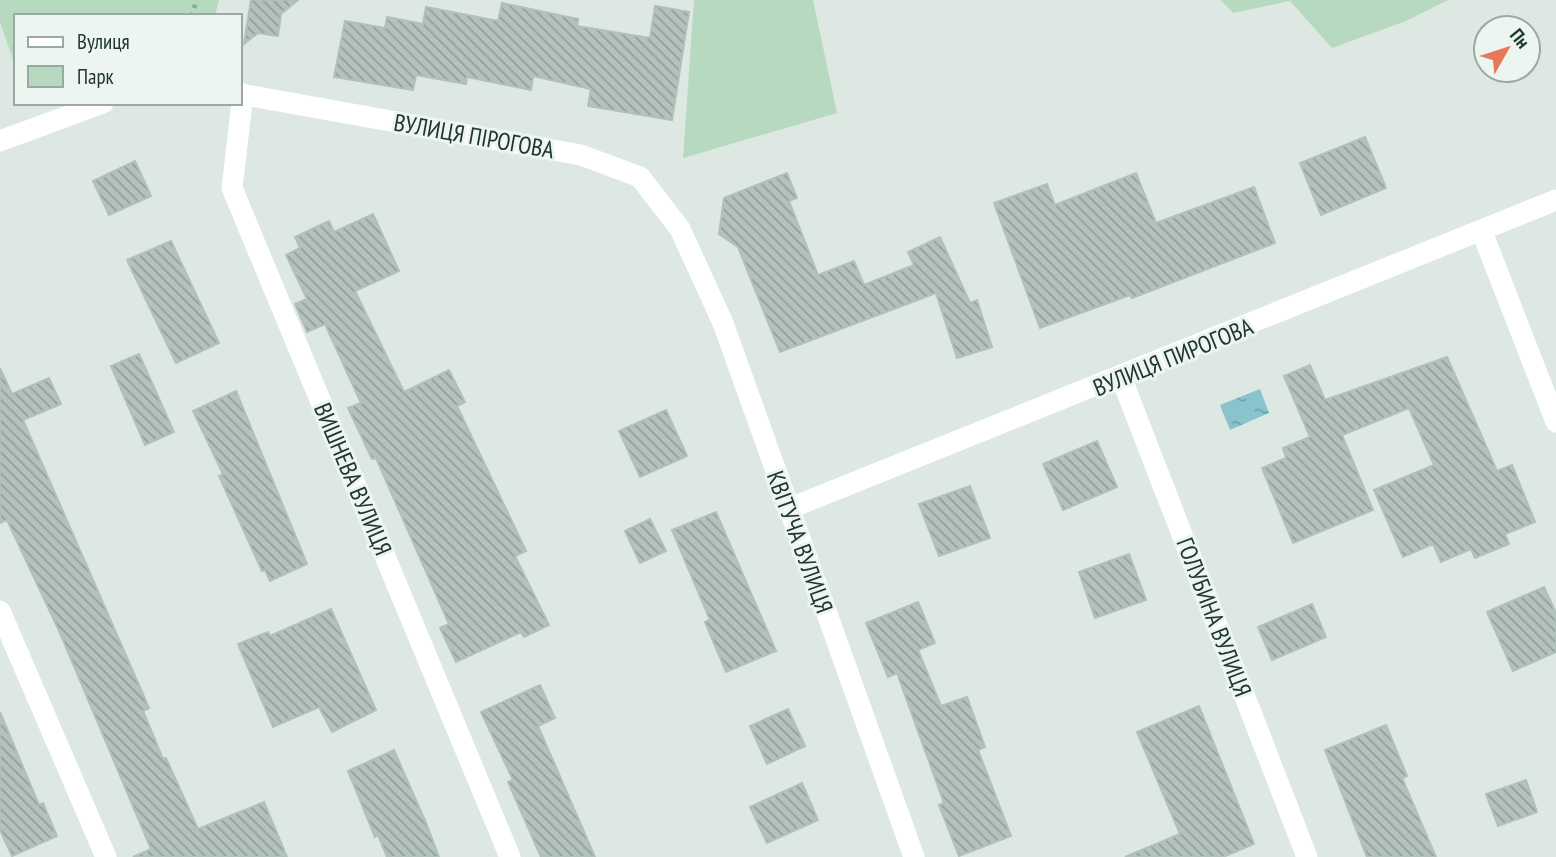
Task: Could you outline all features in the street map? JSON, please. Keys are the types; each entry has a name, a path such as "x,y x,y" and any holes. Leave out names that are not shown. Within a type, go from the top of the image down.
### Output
{"street":[{"name":"ВУЛИЦЯ ПІРОГОВА","path":"242,94 581,155 640,177 680,229"},
{"path":"0,141 98,105"},
{"name":"ВИШНЕВА ВУЛИЦЯ","path":"240,105 232,188 510,857"},
{"name":"ВУЛИЦЯ ПИРОГОВА","path":"788,509 1556,200"},
{"name":"КВІТУЧА ВУЛИЦЯ","path":"680,229 723,323 914,857"},
{"path":"1482,232 1556,422"},
{"name":"ГОЛУБИНА ВУЛИЦЯ","path":"1121,377 1307,857"},
{"path":"0,611 106,857"}],"green space":[{"path":"0,0 219,0 216,14 14,14 14,62 0,22"},
{"path":"694,0 813,0 837,113 683,158"},
{"path":"1221,0 1448,0 1406,21 1332,48 1290,1 1233,13"}],"water":[{"path":"1260,389 1269,413 1230,430 1220,405"}],"building":[{"path":"251,0 298,0 281,14 278,36 258,33 244,44"},
{"path":"502,3 578,19 577,26 650,38 655,6 689,12 672,120 588,106 591,89 533,76 531,90 467,77 466,84 416,75 413,90 334,77 345,21 385,28 387,17 423,24 426,7 498,21"},
{"path":"1365,137 1386,188 1321,215 1300,163"},
{"path":"135,161 151,196 109,215 93,181"},
{"path":"787,173 797,198 789,201 818,275 854,261 864,285 914,265 908,252 940,237 970,303 977,300 992,347 957,358 936,293 780,352 738,247 719,234 724,198"},
{"path":"1136,173 1156,223 1254,187 1275,243 1132,298 1130,295 1040,328 994,203 1047,184 1055,205"},
{"path":"373,214 399,271 355,291 404,392 449,370 465,402 457,406 526,551 515,556 549,625 524,637 521,632 456,662 440,628 449,624 376,458 372,459 348,408 361,403 325,324 307,332 295,304 307,299 286,255 300,248 295,237 329,221 334,232"},
{"path":"171,241 219,343 176,363 127,260"},
{"path":"139,354 174,432 145,445 111,366"},
{"path":"1447,357 1497,471 1512,465 1535,522 1505,534 1509,544 1475,558 1471,549 1441,562 1433,544 1403,557 1374,490 1434,465 1409,408 1342,435 1373,510 1293,543 1262,468 1286,458 1283,448 1310,437 1284,376 1310,365 1325,400"},
{"path":"0,368 12,394 49,378 61,404 23,420 149,708 143,711 163,759 166,758 198,829 264,802 287,857 133,857 151,849 60,633 7,520 0,523"},
{"path":"236,391 307,564 270,581 265,570 262,571 219,476 223,474 193,411"},
{"path":"666,410 687,456 640,477 619,431"},
{"path":"1097,441 1117,487 1063,510 1043,464"},
{"path":"970,486 990,538 939,556 919,504"},
{"path":"716,512 776,651 726,672 705,622 710,620 672,530"},
{"path":"650,519 666,551 640,563 625,531"},
{"path":"1129,554 1146,600 1095,618 1079,572"},
{"path":"1544,587 1556,613 1556,652 1513,671 1487,612"},
{"path":"918,602 935,643 918,650 941,706 967,697 985,747 978,750 1011,836 959,856 939,805 944,803 897,673 888,677 866,623"},
{"path":"1312,604 1326,637 1272,660 1258,627"},
{"path":"331,609 376,710 332,732 319,707 273,727 238,644 268,632 270,636"},
{"path":"540,685 555,718 538,726 595,857 541,857 508,782 513,780 481,712"},
{"path":"1199,706 1254,844 1223,857 1125,857 1180,834 1137,732"},
{"path":"788,709 805,746 767,764 750,726"},
{"path":"0,712 39,805 43,803 57,836 12,856 0,830"},
{"path":"1386,725 1407,776 1402,778 1436,857 1367,857 1325,750"},
{"path":"394,750 439,857 387,857 378,835 375,837 348,771"},
{"path":"1526,780 1537,812 1498,826 1486,794"},
{"path":"802,783 818,820 767,843 750,807"}]}
